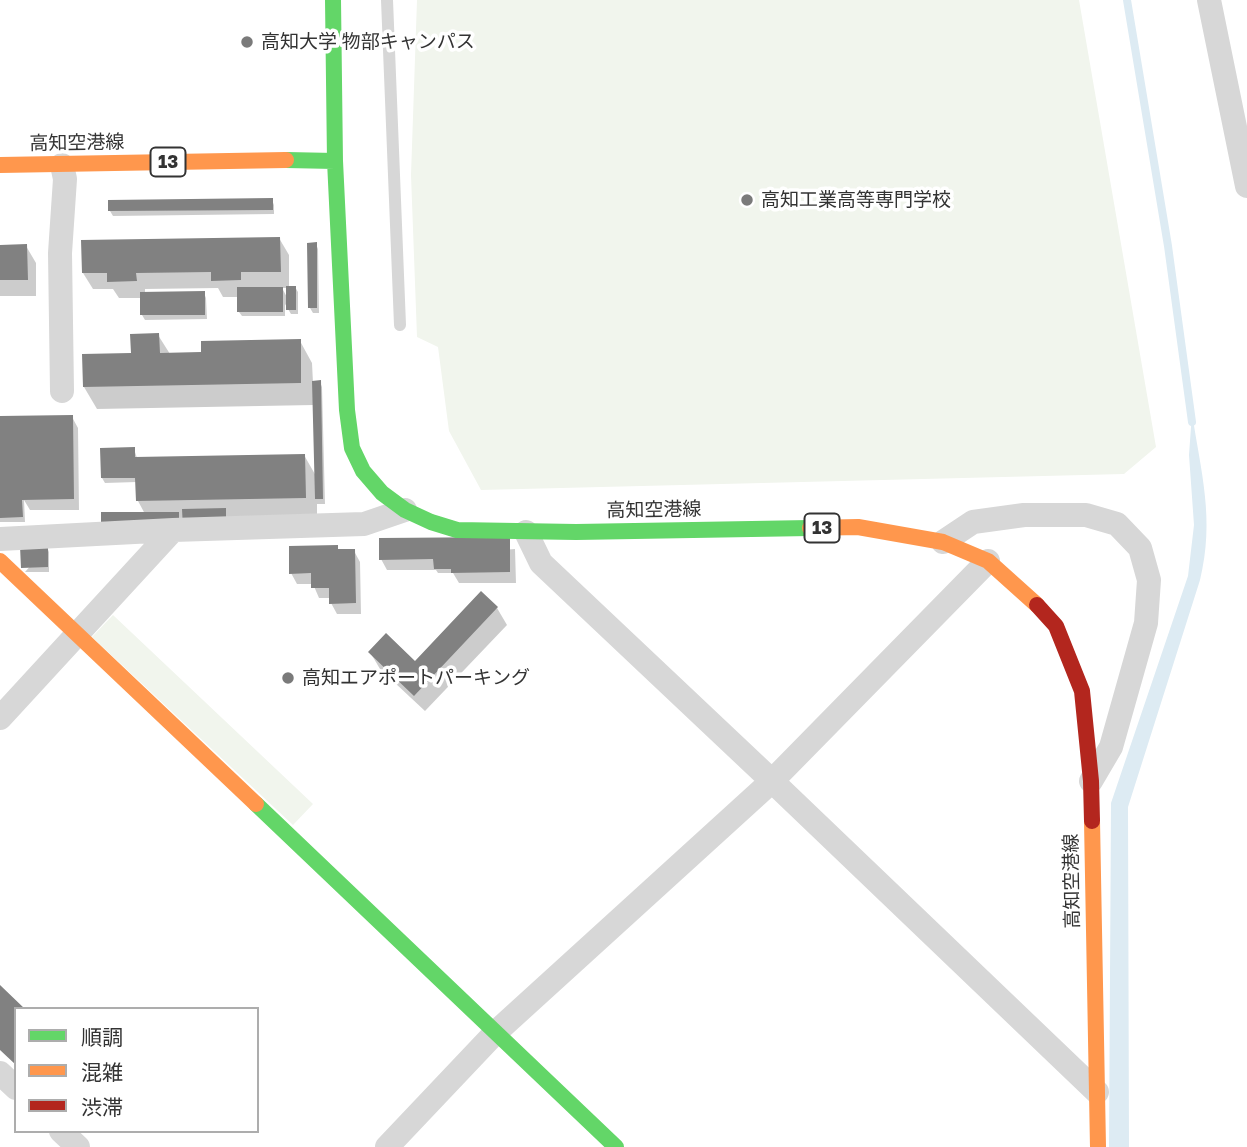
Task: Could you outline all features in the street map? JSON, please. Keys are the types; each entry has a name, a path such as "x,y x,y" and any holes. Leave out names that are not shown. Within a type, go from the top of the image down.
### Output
{"main road":[{"path":"333,0 335,161"},
{"name":"高知空港線","path":"0,166 246,159 335,161 347,410 352,448 363,471 382,493 405,510 431,522 457,530 527,533 858,527 943,542 988,561 1029,597 1056,626 1082,691 1091,781 1098,1147"},
{"path":"0,561 616,1147"}],"street":[{"path":"1209,0 1247,186"},
{"path":"62,165 65,179 60,253 62,391"},
{"path":"0,539 364,524 405,510"},
{"path":"943,542 973,522 1024,515 1086,515 1117,524 1140,548 1149,580 1146,623 1111,747 1091,781"},
{"path":"0,718 173,530"},
{"path":"527,533 541,564 772,780 1097,1092"},
{"path":"387,1147 495,1033 772,780 988,561"},
{"path":"0,1073 14,1086"},
{"path":"63,1133 78,1147"}],"lane":[{"path":"387,0 400,325"}],"shaded area":[{"name":"高知工業高等専門学校","path":"417,0 1079,0 1156,447 1124,474 481,490 449,431 438,347 417,337 411,175"},
{"path":"1192,413 1205,496 1204,558 1200,580 1128,807 1129,1147 1109,1147 1111,803 1188,576 1194,525 1189,455"},
{"path":"113,615 313,804 293,825 92,637"}],"building":[{"path":"273,198 273,210 108,211 108,200"},
{"path":"280,237 281,272 241,272 241,280 211,281 211,272 136,273 137,281 107,282 107,273 82,273 81,240"},
{"path":"317,242 317,308 308,308 307,243"},
{"path":"27,244 28,280 0,280 0,245"},
{"path":"286,286 296,286 296,310 286,310"},
{"path":"237,287 283,287 283,312 237,312"},
{"path":"205,291 205,315 140,315 140,292"},
{"path":"159,333 160,353 201,352 201,341 301,339 301,383 83,387 82,354 131,353 130,334"},
{"path":"321,380 323,499 315,499 312,381"},
{"path":"73,415 74,499 22,500 23,517 0,518 0,416"},
{"path":"135,447 135,457 305,454 306,498 136,501 135,478 101,478 100,448"},
{"path":"226,508 226,529 183,529 182,509"},
{"path":"101,512 179,512 179,525 101,525"},
{"path":"510,537 510,572 451,573 451,569 434,569 433,559 379,560 379,538"},
{"path":"48,545 48,567 21,568 20,546"},
{"path":"338,545 338,549 355,549 356,603 329,604 329,588 311,588 311,573 289,574 289,546"},
{"path":"481,591 498,607 414,696 368,652 386,633 415,661"},
{"path":"0,985 23,1007 14,1007 14,1063 0,1050"}],"waterway":[{"path":"1127,0 1168,246 1192,422"}],"traffic: fast":[{"path":"333,0 335,161"},
{"path":"286,160 335,161 347,410 352,448 363,471 382,493 405,510 457,530 576,532 810,528"},
{"path":"256,804 616,1147"}],"traffic: slow":[{"path":"0,165 286,160"},
{"path":"810,528 858,527 943,542 988,561 1037,605"},
{"path":"0,561 256,804"},
{"path":"1092,821 1098,1147"}],"traffic: jam":[{"path":"1037,605 1056,626 1082,691 1092,821"}],"place":[{"name":"高知大学 物部キャンパス","path":"247,42"},
{"name":"高知工業高等専門学校","path":"747,200"},
{"name":"高知エアポートパーキング","path":"288,678"}]}
